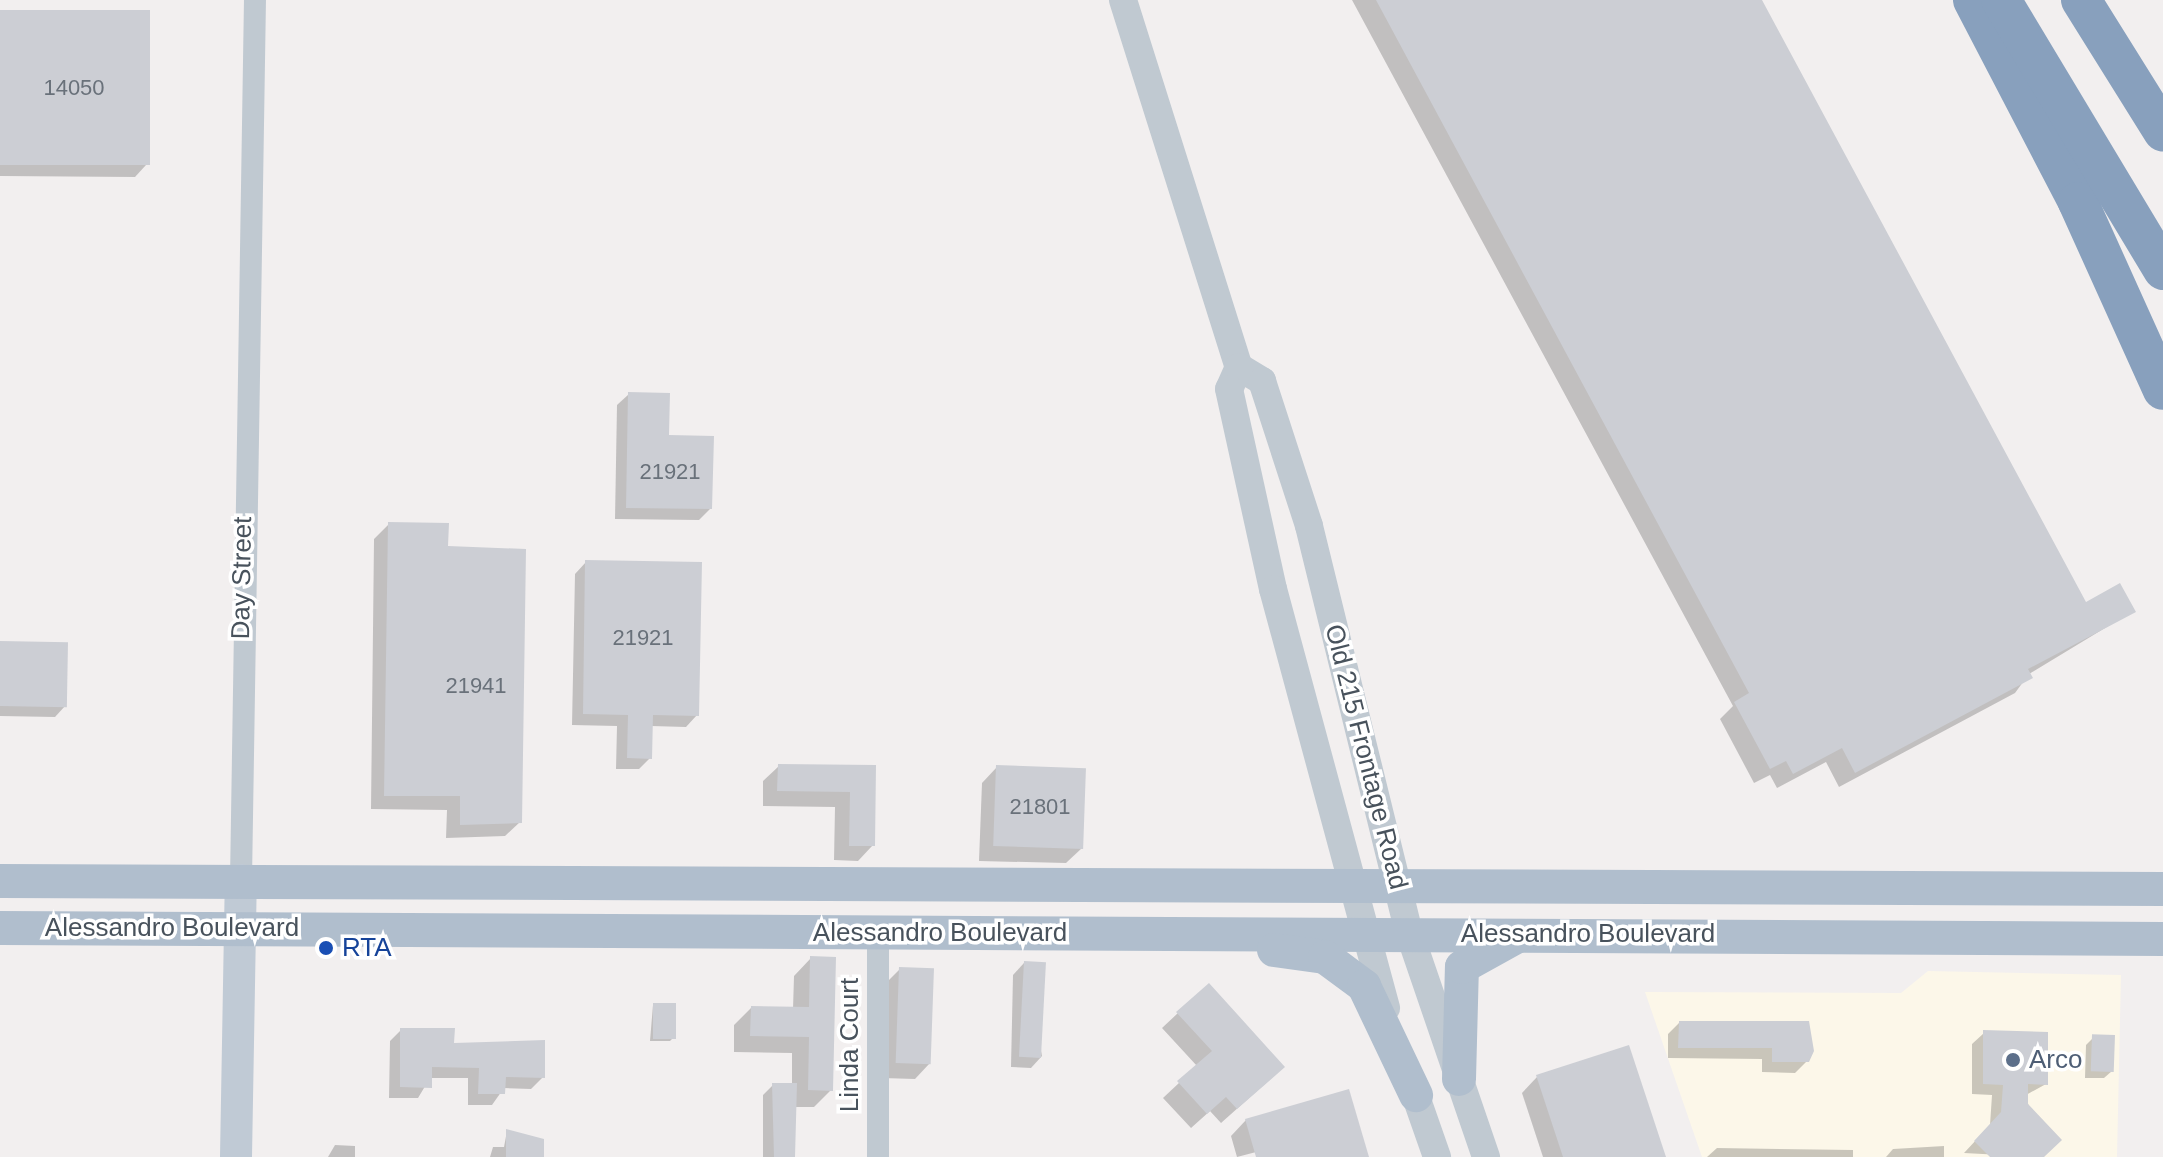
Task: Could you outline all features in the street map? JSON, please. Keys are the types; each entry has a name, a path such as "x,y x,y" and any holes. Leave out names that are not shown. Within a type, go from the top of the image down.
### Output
{"highway":[{"path":"1973,0 2078,202 2163,390"},
{"path":"2001,0 2163,270"},
{"path":"2081,0 2162,129"}],"main road":[{"name":"Day Street","path":"236,1157 241,880"},
{"name":"Alessandro Boulevard","path":"0,881 2163,889"},
{"name":"Alessandro Boulevard","path":"0,928 239,927 1042,937 1409,932 2163,939"},
{"path":"1459,1079 1462,967 1524,933"},
{"path":"1042,937 1106,948 1325,957 1364,986 1416,1095"}],"street":[{"name":"Day Street","path":"241,880 255,0"},
{"name":"Old 215 Frontage Road","path":"1123,0 1239,367 1262,381 1309,526 1409,932 1486,1157"},
{"name":"Old 215 Frontage Road","path":"1239,367 1229,389 1349,884 1437,1157"},
{"name":"Linda Court","path":"878,934 878,1157"}],"shaded area":[{"path":"1928,971 2121,975 2117,1157 1702,1157 1645,992 1901,993"}],"building":[{"path":"1376,0 1762,0 2086,602 2120,583 2136,612 2028,669 2033,678 1855,773 1842,748 1793,774 1786,761 1770,769 1734,702 1749,693"},
{"path":"0,10 150,10 150,165 0,165"},
{"path":"628,392 670,393 669,435 714,436 712,509 626,508"},
{"path":"388,522 449,523 448,546 526,549 522,823 460,825 460,796 384,796"},
{"path":"585,560 702,562 699,716 653,715 652,759 627,758 628,715 583,714"},
{"path":"0,641 68,642 67,707 0,706"},
{"path":"778,764 876,765 875,846 849,846 850,792 777,791"},
{"path":"996,765 1086,768 1083,849 993,846"},
{"path":"810,956 836,957 833,1091 808,1090 809,1037 750,1036 751,1006 809,1007"},
{"path":"1024,961 1046,962 1041,1058 1019,1057"},
{"path":"899,967 934,968 931,1064 896,1063"},
{"path":"1209,983 1285,1067 1237,1109 1226,1097 1207,1114 1177,1081 1212,1051 1176,1012"},
{"path":"653,1003 676,1003 676,1039 653,1039"},
{"path":"1679,1021 1809,1021 1814,1051 1809,1062 1772,1062 1772,1048 1678,1048"},
{"path":"400,1028 455,1028 454,1043 545,1040 545,1078 506,1077 505,1094 478,1094 479,1068 432,1067 432,1088 400,1087"},
{"path":"1983,1030 2048,1032 2048,1085 2028,1084 2028,1104 2062,1140 2044,1157 1990,1157 1974,1141 2001,1112 2003,1085 1983,1084"},
{"path":"2092,1034 2115,1035 2114,1072 2091,1071"},
{"path":"1629,1045 1666,1157 1563,1157 1536,1075"},
{"path":"772,1083 797,1083 795,1157 774,1157"},
{"path":"1349,1089 1369,1157 1256,1157 1245,1119"},
{"path":"506,1129 544,1139 544,1157 506,1157"}],"place":[{"name":"RTA","path":"326,948"},
{"name":"Arco","path":"2013,1060"}]}
